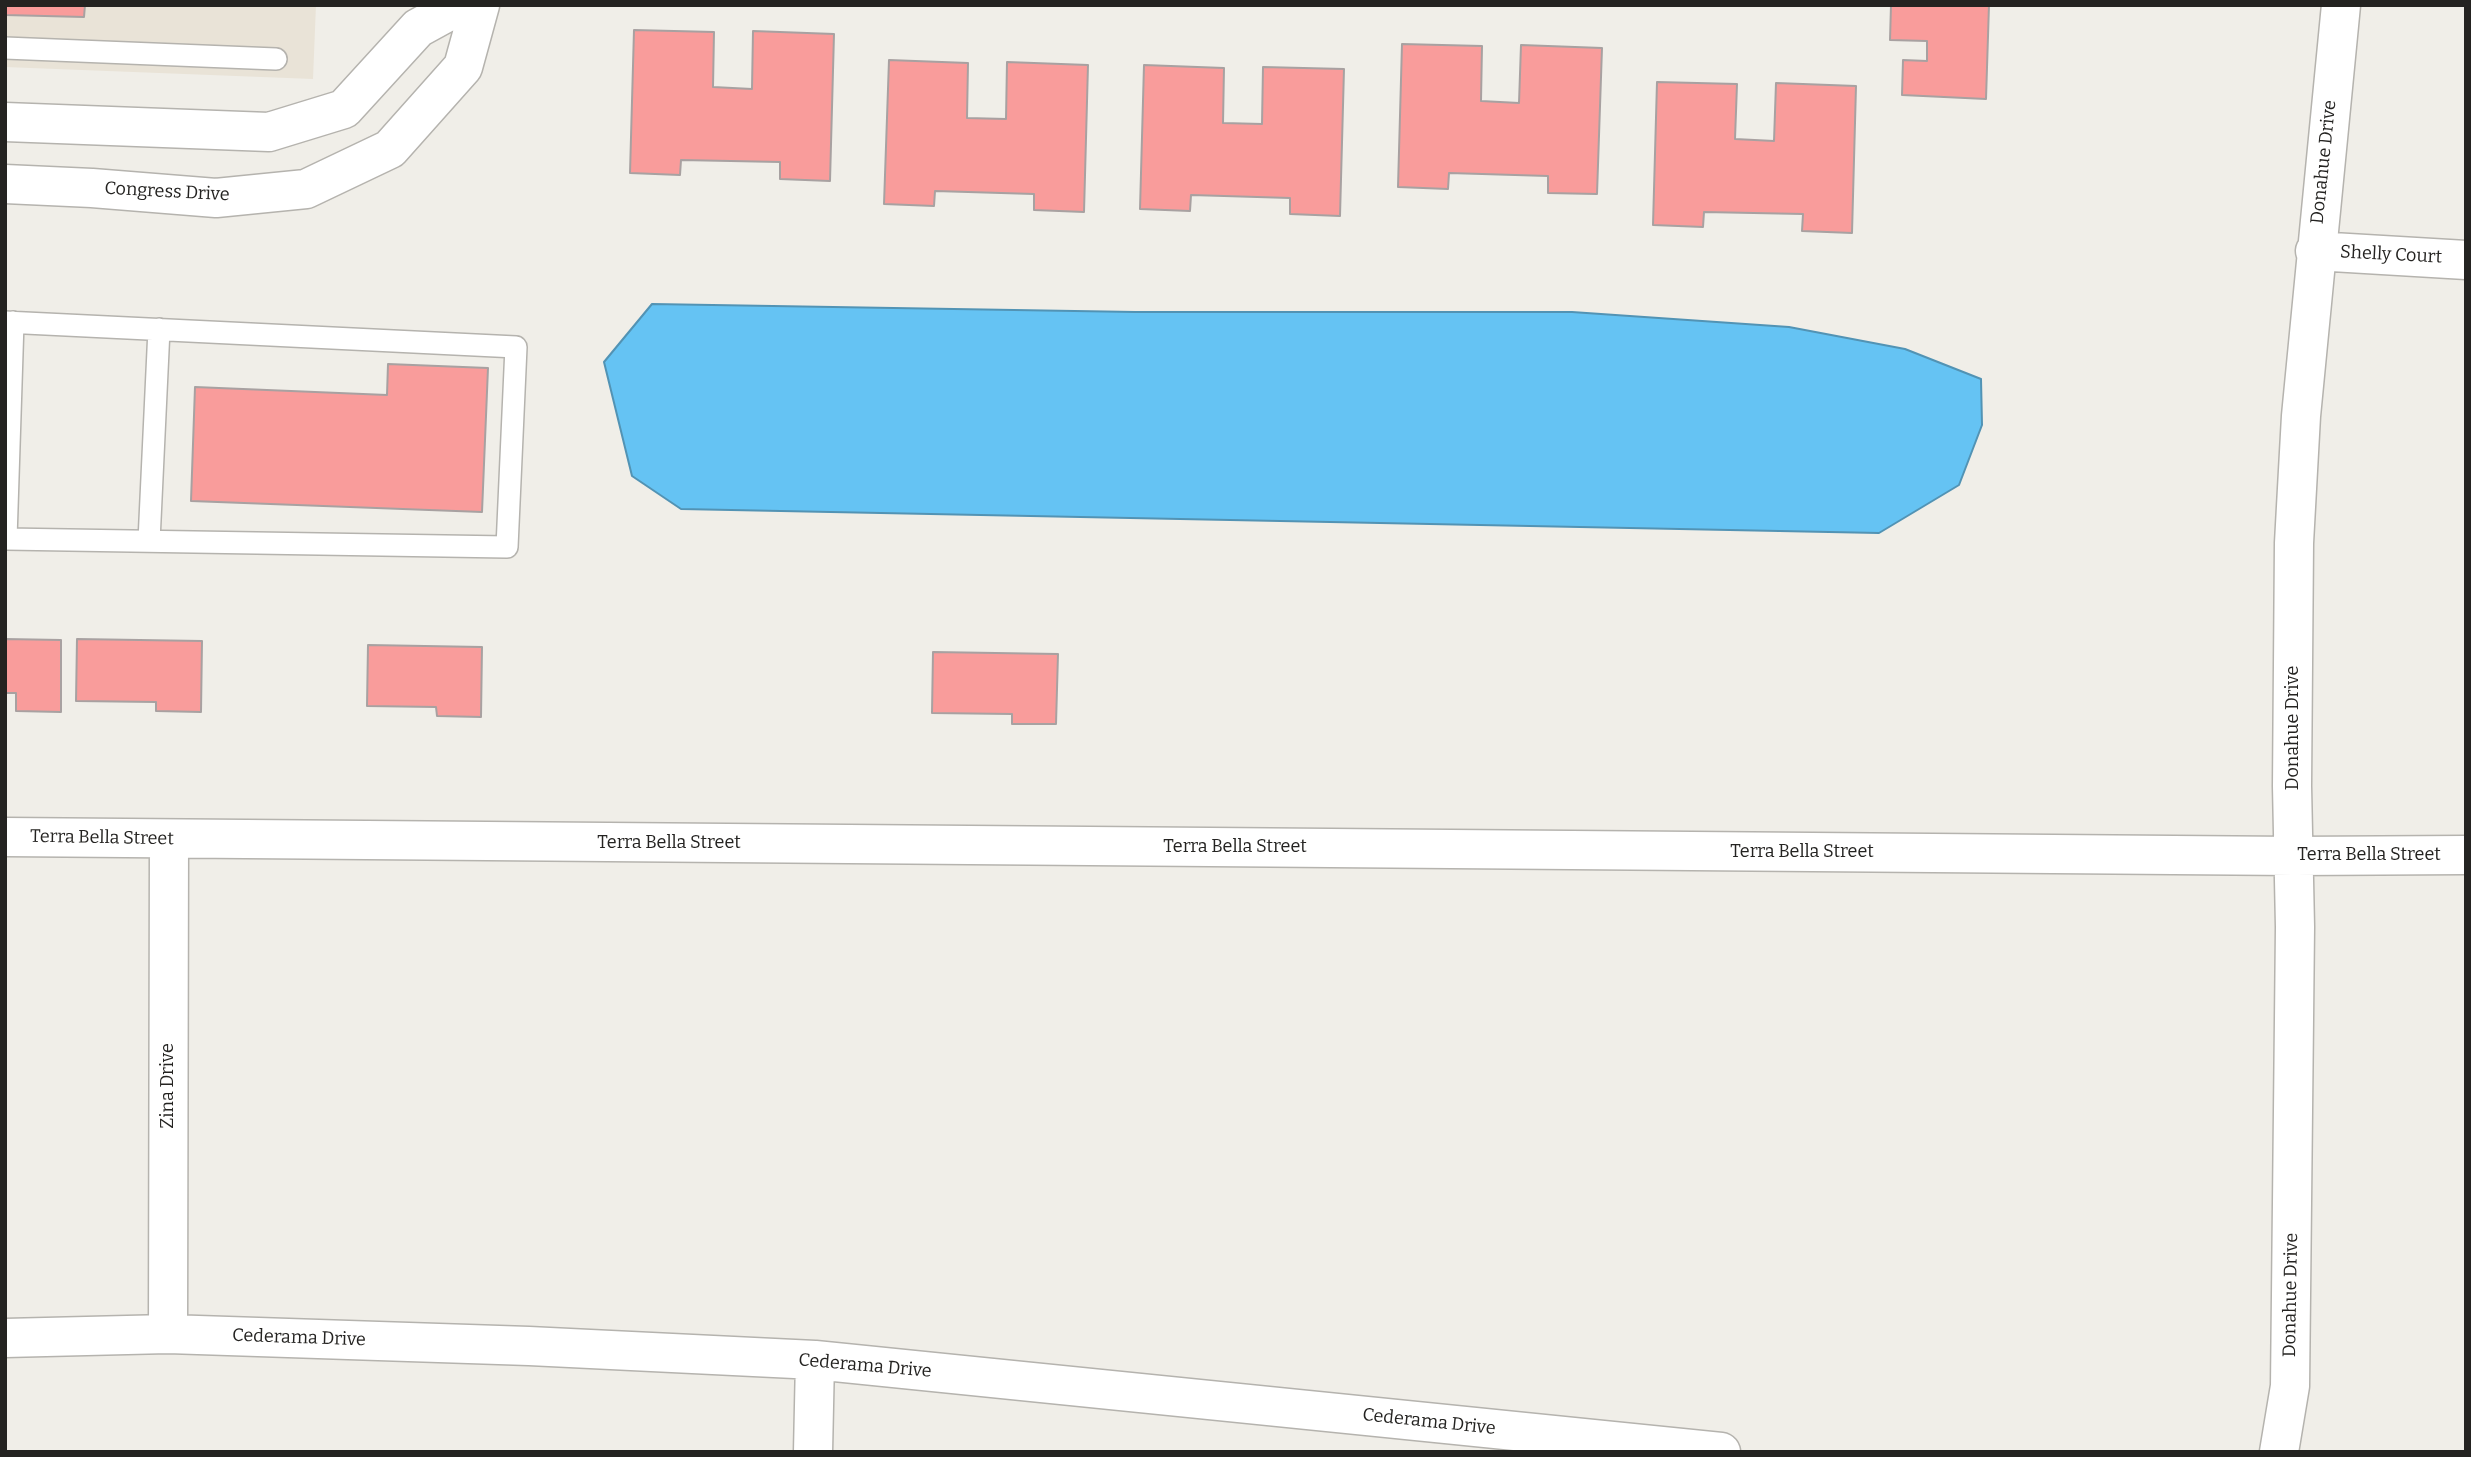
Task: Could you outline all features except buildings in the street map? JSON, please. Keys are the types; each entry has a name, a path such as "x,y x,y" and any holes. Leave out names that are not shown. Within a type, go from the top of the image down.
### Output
{"street":[{"path":"5,122 269,132 344,109 418,28 460,5"},
{"name":"Congress Drive","path":"5,184 216,198 306,188 390,149 463,67 480,5"},
{"name":"Donahue Drive","path":"2279,1452 2290,1386 2294,543 2301,416 2315,251 2341,5"},
{"path":"55,186 57,124"},
{"name":"Shelly Court","path":"2315,251 2466,260"},
{"name":"Terra Bella Street","path":"5,837 2294,856 2466,855"},
{"name":"Zina Drive","path":"168,1334 169,839"},
{"name":"Cederama Drive","path":"5,1338 168,1334 529,1346 816,1360 1721,1452"},
{"path":"813,1452 816,1360"}],"lane":[{"path":"5,48 276,59"},
{"path":"9,322 516,347 507,547 6,539 9,322"},
{"path":"149,541 159,329"}],"shaded area":[{"path":"5,5 316,5 313,79 5,67"}],"water":[{"path":"652,304 1135,312 1572,312 1789,327 1905,349 1981,379 1982,425 1959,485 1879,533 681,509 632,476 604,362"}]}
